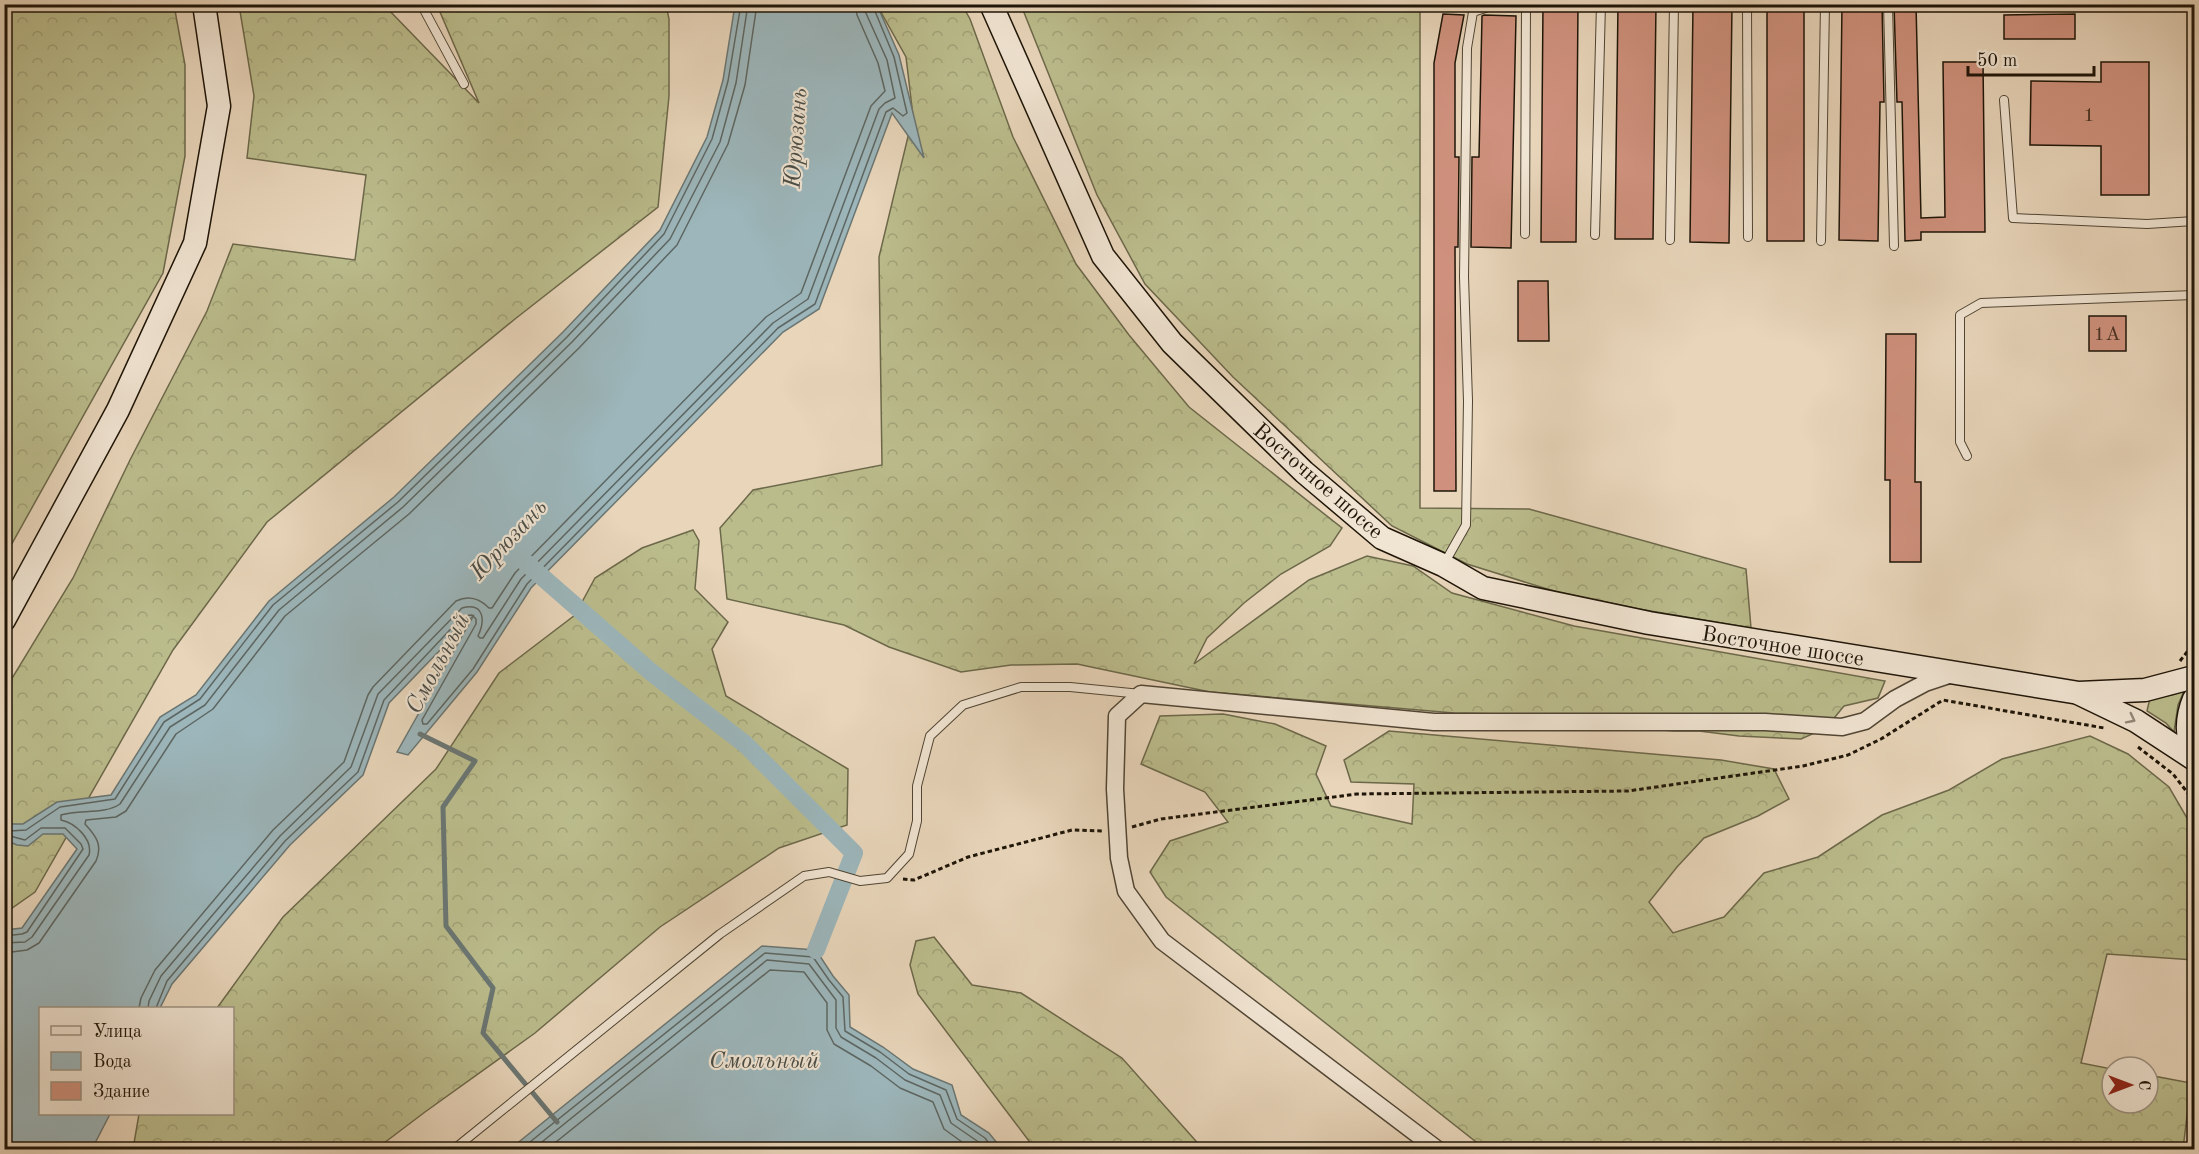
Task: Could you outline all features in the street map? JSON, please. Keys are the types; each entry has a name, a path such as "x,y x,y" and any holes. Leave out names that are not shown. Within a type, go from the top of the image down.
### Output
{"main road":[{"path":"4,620 118,410 195,243 219,106 204,4"},
{"name":"Восточное шоссе","path":"991,4 1103,256 1172,343 1304,472 1382,538 1443,566 1483,588 1627,619 2079,693 2145,690 2194,677"},
{"name":"Восточное шоссе","path":"2079,693 2136,721 2194,759"},
{"path":"2194,699 2187,728 2194,753"}],"street":[{"path":"1438,1149 1162,942 1126,891 1116,831 1117,716 1141,694 1434,722 1765,722 1842,727 1865,721 1895,699 1925,683 1956,673"}],"lane":[{"path":"421,4 464,84"},
{"path":"1443,566 1466,525 1468,400 1464,277 1467,48 1473,12 1498,4"},
{"path":"1525,234 1526,4"},
{"path":"1595,235 1601,4"},
{"path":"1670,240 1674,4"},
{"path":"1747,4 1748,237"},
{"path":"1821,241 1825,4"},
{"path":"1888,4 1894,246"},
{"path":"2004,100 2013,218 2147,224 2194,221"},
{"path":"1966,456 1959,442 1960,315 1981,303 2194,295"},
{"path":"453,1149 720,934 804,876 829,872 860,881 887,878 909,854 917,821 917,786 930,736 963,705 1021,687 1070,687 1141,694"}],"path":[{"path":"2170,664 2181,660 2194,643"},
{"path":"887,878 914,880 968,857 1072,830 1116,831 1161,819 1357,794 1628,791 1803,766 1848,755 1881,740 1943,700 2111,731"},
{"path":"2136,721 2128,738 2148,757 2173,774 2194,801"}],"green space":[{"path":"5,4 174,5 185,65 185,156 163,273 5,556"},
{"path":"239,5 384,5 479,103 437,5 666,5 669,19 669,96 658,207 515,319 267,522 173,650 35,892 5,913 5,687 73,578 130,460 207,311 233,244 355,260 366,175 247,158 254,96"},
{"path":"877,5 962,5 970,19 1013,137 1076,264 1129,335 1189,407 1342,528 1330,546 1281,574 1244,603 1207,638 1194,664 1309,580 1367,556 1413,566 1452,593 1574,626 1885,681 1878,698 1844,706 1826,728 1801,739 1597,725 1503,714 1454,713 1210,692 1077,664 1011,665 961,672 889,647 844,625 727,599 720,528 753,490 882,465 879,257 913,116 906,57"},
{"path":"1021,5 1420,5 1420,508 1529,509 1746,569 1751,628 1557,592 1467,564 1392,526 1233,377 1145,284 1097,195"},
{"path":"693,530 699,541 695,589 728,622 712,649 726,696 848,769 847,825 779,848 660,927 535,1033 376,1149 133,1149 139,1115 234,1115 234,1007 218,1007 283,917 436,769 499,673 575,615 595,578 642,548"},
{"path":"2184,691 2178,705 2174,732 2166,723 2147,711 2150,698"},
{"path":"1223,714 1275,724 1326,746 1316,774 1331,806 1412,824 1414,784 1351,782 1344,760 1389,731 1721,760 1774,769 1789,799 1758,816 1704,838 1649,902 1673,933 1724,917 1764,873 1818,857 1882,815 1949,790 2002,759 2090,736 2128,754 2169,787 2194,830 2194,960 2107,954 2081,1063 2100,1067 2100,1115 2160,1115 2160,1077 2191,1083 2183,1149 1485,1149 1166,897 1150,872 1170,841 1228,822 1205,792 1141,764 1160,716"},
{"path":"934,937 972,985 1021,993 1122,1058 1203,1149 1035,1149 918,994 910,965 916,941"}],"water":[{"name":"Юрюзань","path":"735,5 877,5 899,55 924,158 892,113 819,309 783,332 531,588 477,672 408,755 397,752 474,615 389,703 363,775 290,845 172,984 160,1007 39,1007 39,1115 109,1115 92,1149 5,1149 5,930 22,928 77,849 63,834 43,834 28,846 17,845 5,840 5,824 23,824 57,802 111,795 160,717 196,695 269,601 394,497 563,332 660,230 707,137 723,80"},
{"name":"Смольный","path":"762,946 816,950 849,995 850,1027 913,1069 952,1085 961,1115 989,1133 1002,1149 510,1149"}],"building":[{"path":"1543,4 1578,4 1576,242 1541,242"},
{"path":"1618,4 1656,4 1653,239 1615,239"},
{"path":"1693,4 1732,4 1729,243 1690,242"},
{"path":"1767,4 1804,4 1804,241 1767,241"},
{"path":"1842,4 1882,4 1884,102 1880,102 1878,241 1839,240"},
{"path":"1894,4 1916,4 1921,218 1945,217 1943,62 1983,62 1985,232 1921,232 1921,240 1905,241 1902,102 1897,102"},
{"path":"1443,14 1464,15 1455,63 1455,157 1459,157 1458,247 1455,247 1456,491 1434,491 1434,63"},
{"path":"2075,14 2075,39 2004,39 2004,15"},
{"path":"1482,16 1516,16 1511,248 1471,247 1472,157 1479,157"},
{"path":"2101,62 2149,62 2149,195 2101,195 2101,146 2030,145 2031,81 2101,82"},
{"path":"1518,281 1548,281 1549,341 1518,341"},
{"path":"2089,316 2126,316 2126,351 2089,351"},
{"path":"1886,334 1916,334 1915,482 1921,482 1921,562 1890,562 1890,480 1885,480"}],"waterway":[{"path":"525,562 651,672 745,744 854,853 816,950"},
{"name":"Смольный","path":"420,734 475,761 443,807 446,926 493,988 483,1033 557,1122"}]}
